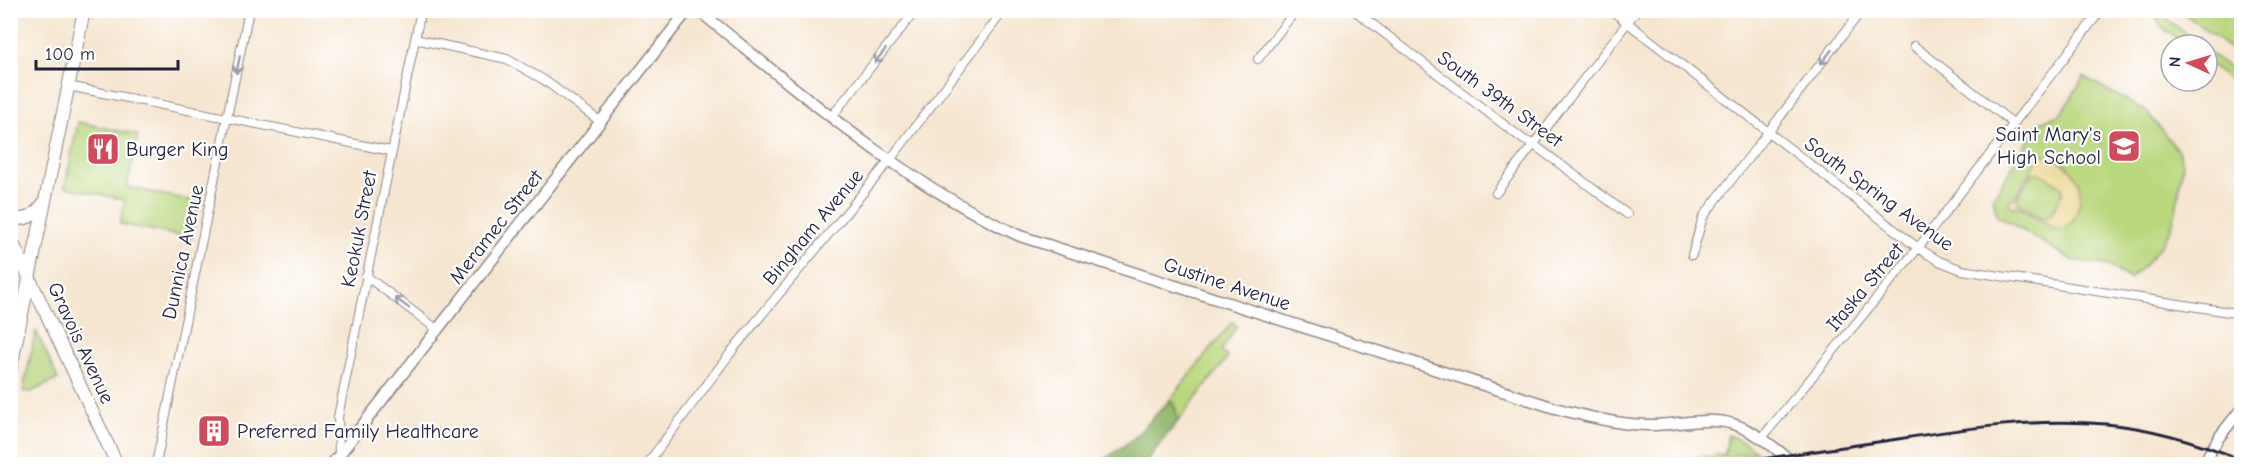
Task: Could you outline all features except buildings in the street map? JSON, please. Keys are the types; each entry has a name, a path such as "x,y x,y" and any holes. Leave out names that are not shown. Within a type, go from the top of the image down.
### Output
{"main road":[{"path":"10,372 84,10"},
{"path":"10,217 25,219 44,203"},
{"name":"Gravois Avenue","path":"10,237 117,465"}],"street":[{"name":"Dunnica Avenue","path":"156,465 249,10"},
{"name":"Keokuk Street","path":"342,460 338,417 421,10"},
{"name":"Meramec Street","path":"332,465 342,460 438,330 688,10"},
{"name":"Gustine Avenue","path":"699,10 831,116 890,160 949,200 1020,236 1555,408 1607,421 1648,425 1725,423 1745,429 1795,465"},
{"path":"831,116 916,10"},
{"name":"Bingham Avenue","path":"647,465 735,347 890,160 1004,10"},
{"path":"1258,59 1296,10"},
{"name":"South 39th Street","path":"1354,10 1524,140 1533,144 1627,214"},
{"name":"South Spring Avenue","path":"1611,10 1918,248 1939,261 1962,270 2241,314"},
{"path":"1496,193 1637,10"},
{"path":"1692,255 1703,217 1862,10"},
{"name":"Itaska Street","path":"1761,439 1918,248 2101,10"},
{"path":"415,39 507,59 544,80 601,122"},
{"path":"1914,46 2014,124"},
{"path":"68,86 392,151"},
{"path":"366,276 438,330"},
{"path":"2203,465 2220,436 2241,408"}],"green space":[{"path":"2152,11 2162,11 2168,20 2185,33 2170,33 2162,27"},
{"path":"2181,11 2241,11 2241,57 2219,40 2219,33 2210,33"},
{"path":"2219,60 2241,77 2241,89 2219,72"},
{"path":"2084,77 2146,111 2178,151 2183,163 2176,211 2170,231 2152,257 2130,279 2107,265 2072,260 1997,215 1993,198 2040,122 2061,114"},
{"path":"78,122 138,135 127,187 199,202 191,238 120,224 125,200 65,187"},
{"path":"1232,322 1237,326 1221,351 1228,357 1178,421 1174,403 1168,402"},
{"path":"36,331 58,379 31,392 23,391"},
{"path":"1168,402 1174,403 1178,421 1144,464 1098,464 1132,440"},
{"path":"1728,435 1757,452 1681,464 1639,464 1725,454"}],"sand":[{"path":"2041,154 2066,165 2077,178 2080,186 2078,210 2074,219 2059,231 2017,206 2014,208 2009,204 2009,200 2015,197","holes":["2032,173 2040,173 2061,186 2063,192 2050,216 2042,218 2019,204 2017,198"]}],"railway":[{"path":"1727,464 1976,428 2054,422 2106,424 2158,432 2209,447 2242,460"}],"place":[{"name":"Saint Mary's High School","path":"2124,146"},
{"name":"Burger King","path":"103,149"},
{"name":"Preferred Family Healthcare","path":"214,431"}]}
